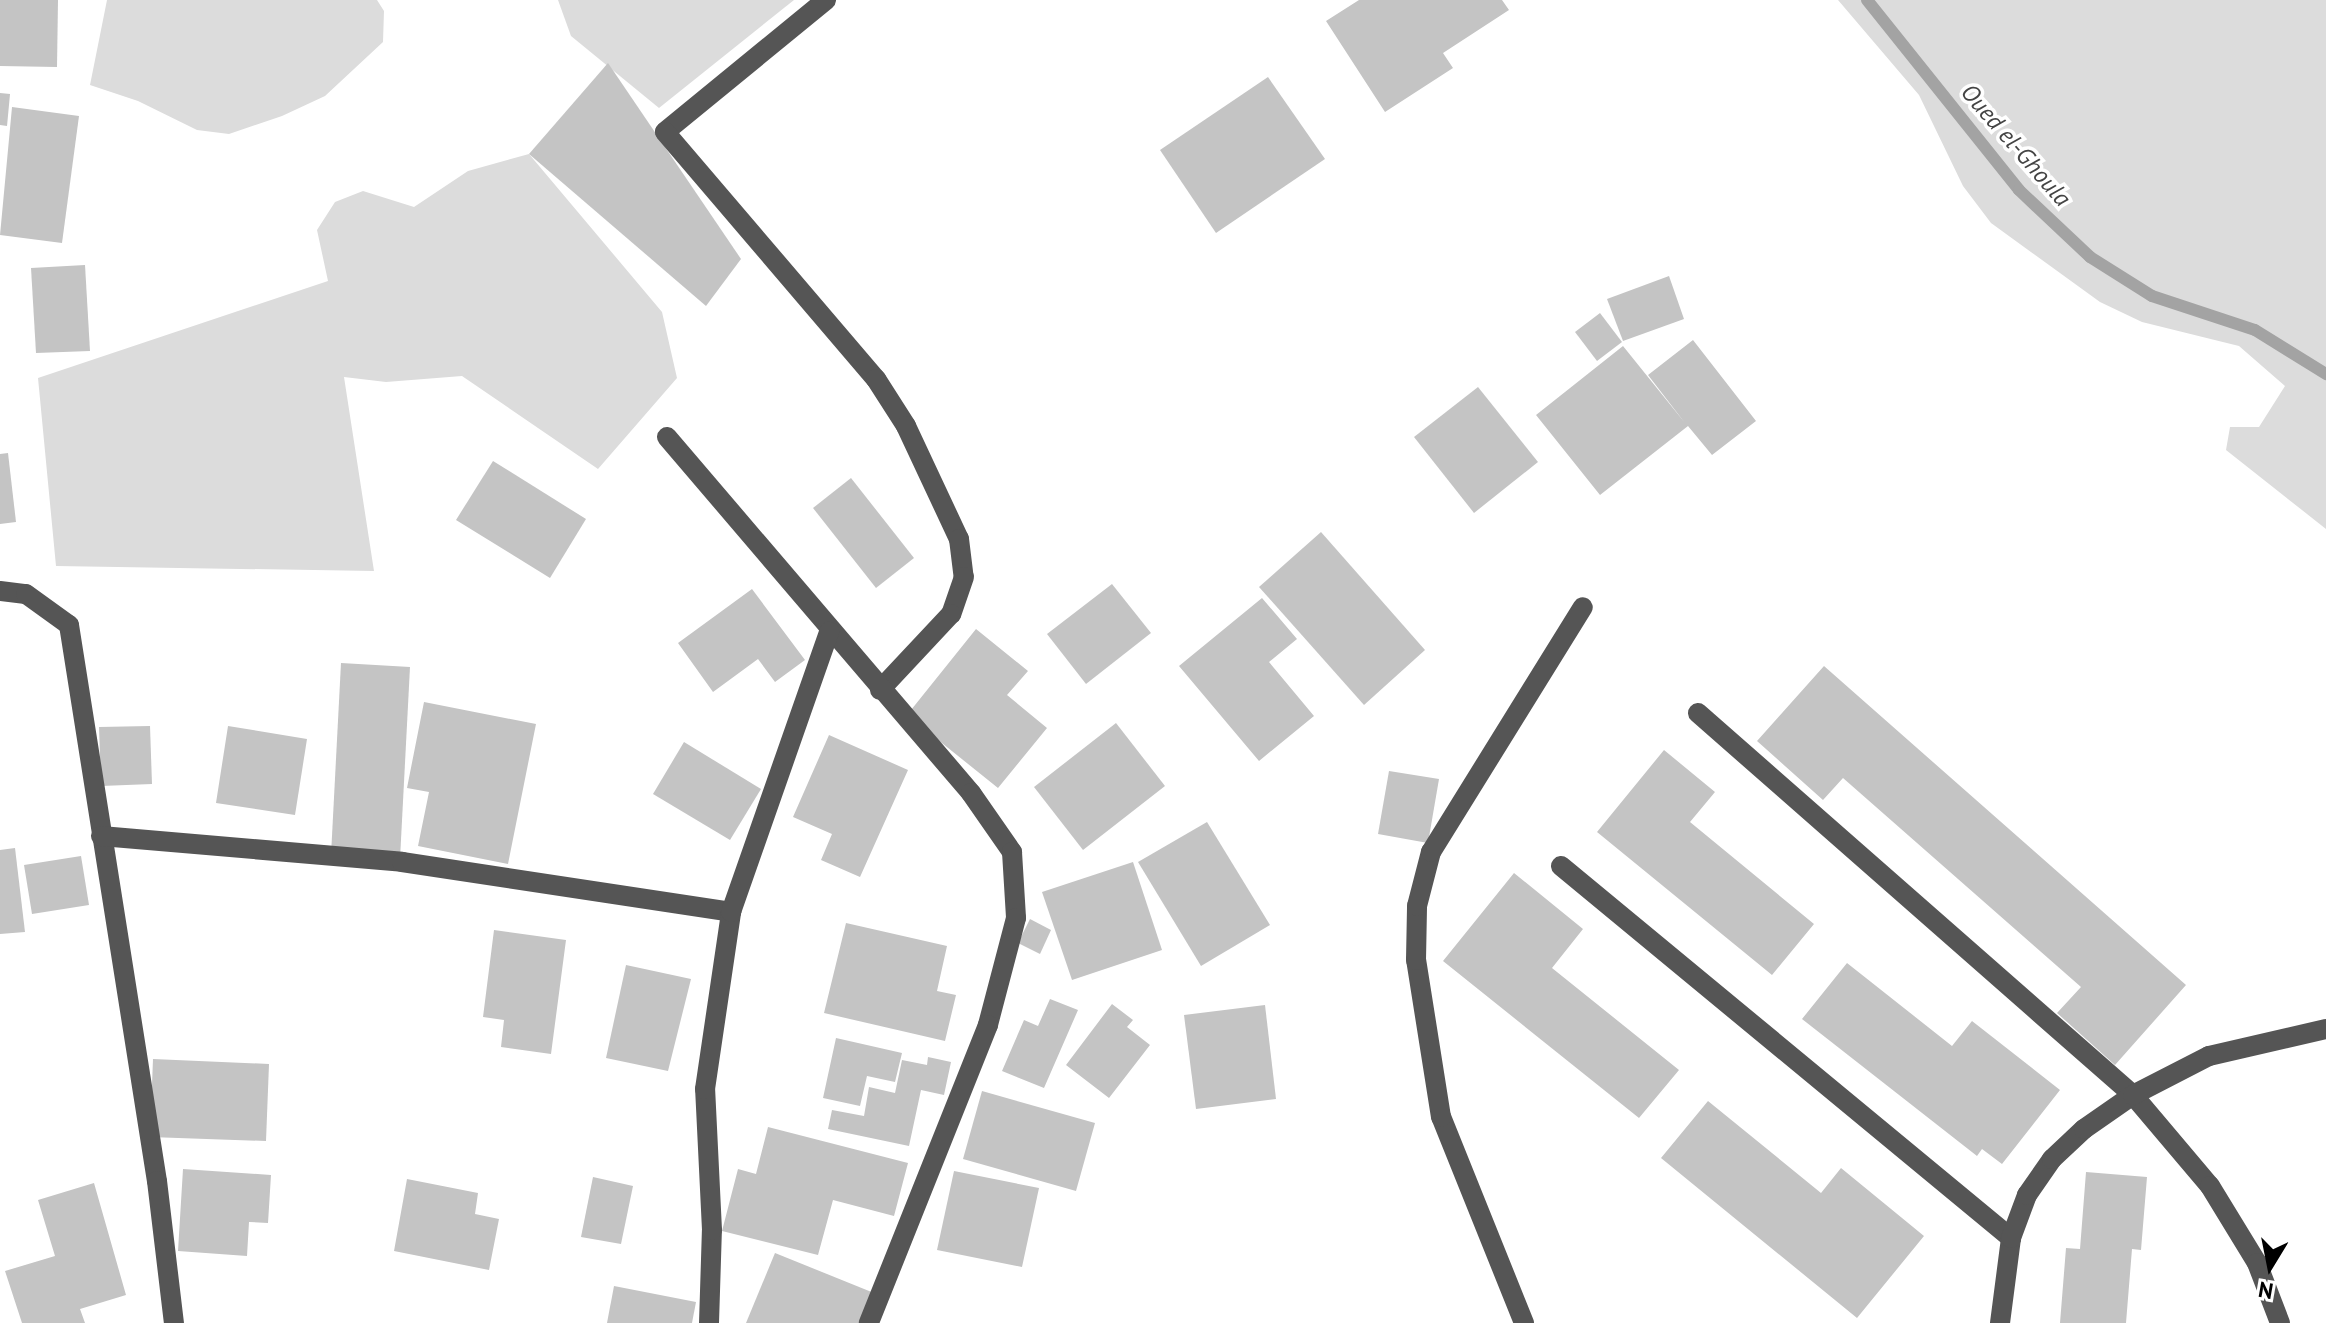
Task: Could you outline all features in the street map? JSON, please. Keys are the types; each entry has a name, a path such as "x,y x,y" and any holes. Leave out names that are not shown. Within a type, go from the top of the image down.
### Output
{"street":[{"path":"826,0 665,132 884,391 959,539 964,577 951,614 880,690"},
{"path":"667,437 829,632 971,793 1012,852 1016,918 988,1025 869,1323"},
{"path":"0,591 26,594 69,625 174,1323"},
{"path":"1524,1323 1441,1117 1416,960 1417,906 1438,840 1583,607"},
{"path":"709,1323 712,1230 705,1089 731,912 829,632"},
{"path":"1698,713 2133,1095 2210,1186 2257,1263 2280,1323"},
{"path":"101,836 402,862 731,912"},
{"path":"1561,866 2011,1238"},
{"path":"2000,1323 2011,1238 2027,1195 2052,1159 2133,1095 2209,1056 2326,1029"}],"shaded area":[{"path":"107,0 377,0 384,11 383,42 325,96 282,116 229,134 197,130 138,101 90,85"},
{"path":"558,0 794,0 659,108 571,36"},
{"path":"1838,0 2326,0 2326,529 2226,450 2230,427 2259,427 2285,386 2239,346 2142,322 2100,302 1991,223 1963,186 1919,95"},
{"path":"529,154 662,312 677,378 598,469 462,376 386,382 344,377 374,571 56,566 38,378 328,281 317,230 335,202 363,191 414,207 468,171"}],"building":[{"path":"0,0 58,0 57,67 0,66"},
{"path":"1359,0 1502,0 1509,10 1443,53 1453,68 1385,112 1326,21"},
{"path":"608,63 741,259 706,306 529,154"},
{"path":"1268,77 1325,159 1216,233 1160,150"},
{"path":"0,93 10,94 7,126 0,125"},
{"path":"12,107 79,116 62,243 0,235"},
{"path":"85,265 90,351 36,353 31,268"},
{"path":"1669,276 1684,319 1623,341 1607,299"},
{"path":"1600,313 1622,342 1597,361 1575,332"},
{"path":"1693,340 1756,421 1712,455 1688,426 1600,495 1536,415 1623,346 1685,423 1648,375"},
{"path":"1478,387 1538,462 1474,513 1414,437"},
{"path":"8,453 16,522 0,524 0,454"},
{"path":"493,461 586,519 550,578 456,520"},
{"path":"851,478 914,558 876,588 813,508"},
{"path":"1321,532 1425,650 1364,705 1259,587"},
{"path":"1112,584 1151,633 1086,684 1047,634"},
{"path":"752,589 805,660 775,682 758,659 713,692 678,643"},
{"path":"1262,598 1297,639 1269,662 1314,716 1259,761 1179,666"},
{"path":"976,629 1028,671 1007,695 1047,728 998,788 907,715"},
{"path":"341,663 410,667 400,859 331,855"},
{"path":"1824,666 2186,985 2115,1065 2057,1013 2081,987 1843,778 1823,800 1757,741"},
{"path":"424,702 536,724 508,864 418,846 429,792 407,788"},
{"path":"1116,723 1165,786 1083,850 1034,787"},
{"path":"150,726 152,784 101,786 99,727"},
{"path":"228,726 307,739 295,815 216,803"},
{"path":"829,735 908,770 860,877 821,860 832,834 793,817"},
{"path":"684,742 761,789 730,840 653,794"},
{"path":"1664,750 1715,792 1690,822 1814,924 1772,975 1597,832"},
{"path":"1389,771 1439,779 1428,843 1378,834"},
{"path":"1207,822 1270,925 1201,966 1138,862"},
{"path":"15,848 25,932 0,934 0,850"},
{"path":"81,856 89,905 32,914 24,865"},
{"path":"1133,862 1162,950 1072,980 1042,892"},
{"path":"1514,873 1583,929 1552,968 1679,1070 1639,1118 1443,961"},
{"path":"1030,919 1051,930 1040,954 1018,943"},
{"path":"846,923 947,946 937,991 956,995 945,1041 824,1013"},
{"path":"494,930 566,940 551,1054 501,1047 504,1020 483,1017"},
{"path":"1847,963 1952,1046 1972,1021 2060,1090 2002,1164 1982,1149 1977,1156 1802,1019"},
{"path":"626,965 691,979 668,1071 606,1058"},
{"path":"1050,999 1078,1010 1044,1088 1002,1071 1024,1020 1038,1026"},
{"path":"1112,1004 1133,1020 1127,1027 1150,1045 1109,1098 1066,1065"},
{"path":"1265,1005 1276,1099 1196,1109 1184,1015"},
{"path":"836,1038 902,1053 895,1082 867,1076 860,1106 823,1098"},
{"path":"928,1057 951,1062 944,1095 921,1090 909,1146 828,1129 832,1110 864,1116 869,1087 895,1093 902,1060 927,1065"},
{"path":"153,1059 269,1064 266,1141 150,1137"},
{"path":"982,1091 1095,1123 1076,1191 963,1159"},
{"path":"1708,1101 1821,1193 1841,1168 1924,1236 1857,1318 1661,1158"},
{"path":"768,1127 908,1163 894,1216 833,1200 818,1255 722,1231 738,1169 756,1174"},
{"path":"183,1169 271,1175 268,1223 249,1222 247,1256 178,1251"},
{"path":"954,1171 1039,1188 1022,1267 937,1250"},
{"path":"2086,1172 2147,1177 2141,1250 2132,1249 2126,1323 2060,1323 2066,1248 2080,1249"},
{"path":"593,1177 633,1186 621,1244 581,1237"},
{"path":"407,1179 478,1193 475,1214 499,1219 489,1270 394,1251"},
{"path":"94,1183 126,1295 80,1309 85,1323 22,1323 5,1271 55,1256 38,1200"},
{"path":"775,1253 874,1293 862,1323 746,1323"},
{"path":"614,1286 696,1302 692,1323 607,1323"}],"waterway":[{"name":"Oued el-Ghoula","path":"1867,0 2019,190 2090,257 2152,296 2255,330 2326,374"}]}
